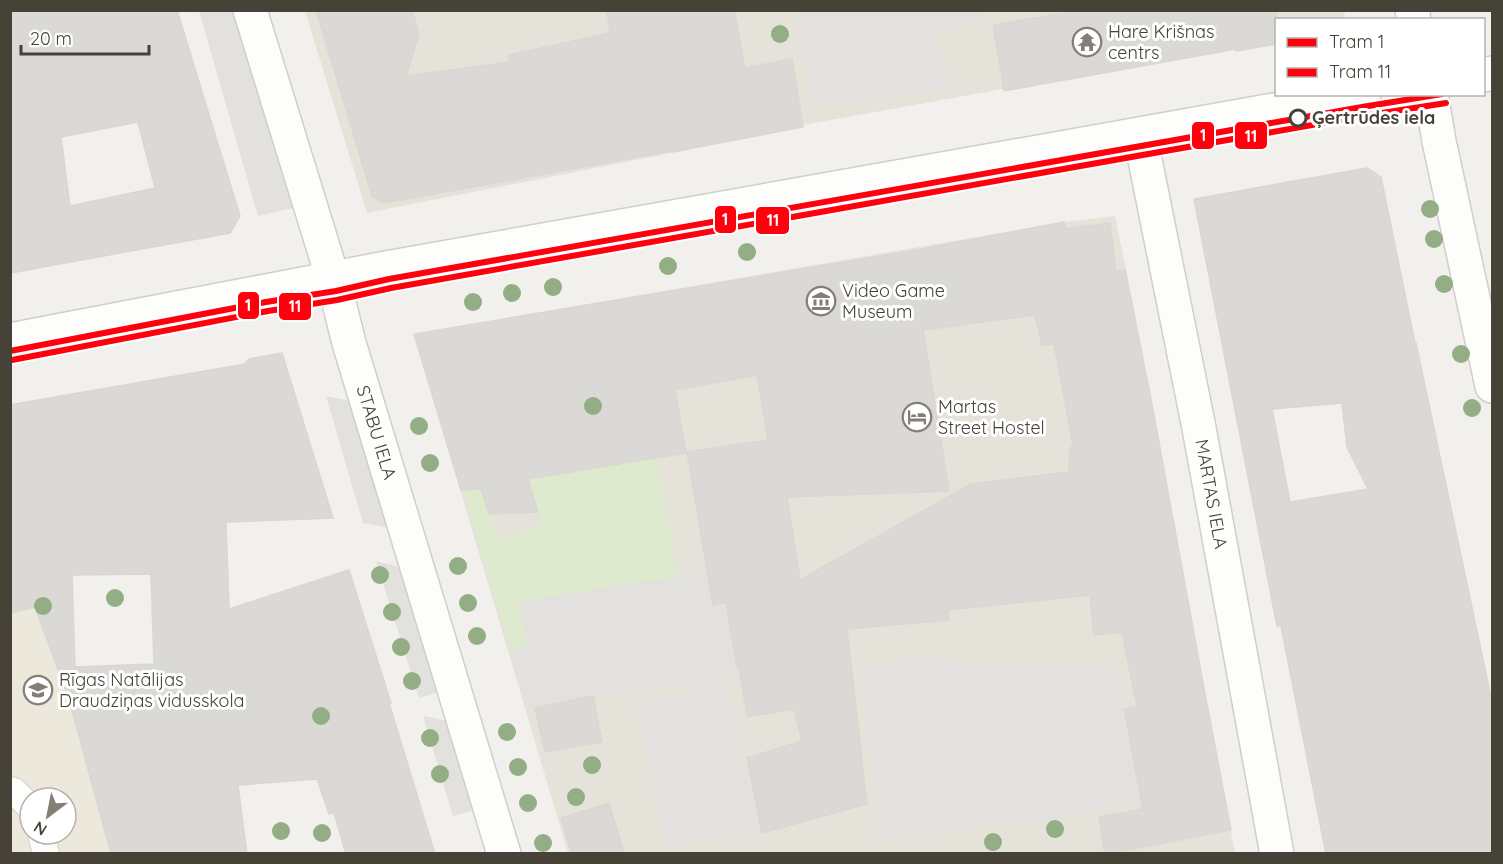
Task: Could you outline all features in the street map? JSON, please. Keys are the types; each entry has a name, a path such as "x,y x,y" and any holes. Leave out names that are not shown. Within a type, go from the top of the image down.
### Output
{"street":[{"name":"STABU IELA","path":"250,10 333,279 349,343 504,854"},
{"path":"10,340 251,293 1353,96"},
{"path":"1431,96 1492,386"},
{"name":"MARTAS IELA","path":"1140,135 1197,419 1277,854"}],"shaded area":[{"path":"1345,10 1344,18 1275,18 1275,43 803,125 803,127 367,213 305,11"},
{"path":"199,11 240,11 298,207 258,216"},
{"path":"797,11 984,11 986,22 936,31 949,89 812,108"},
{"path":"1115,216 1235,853 568,853 414,334 1064,222"},
{"path":"326,396 356,402 391,528 363,523"},
{"name":"Rīgas Natālijas Draudziņas vidusskola","path":"10,519 32,607 47,627 56,654 111,853 11,854"},
{"path":"376,561 408,569 443,691 419,698"},
{"path":"707,573 713,605 747,599 729,619 741,679 593,696 530,709 511,650 528,645 518,602"},
{"path":"902,659 993,663 1114,661 1138,802 1022,827 1021,821 880,839 857,666"},
{"path":"728,684 757,830 666,848 637,703"},
{"path":"423,716 454,722 479,809 453,816"}],"green space":[{"path":"656,458 678,578 625,584 518,602 528,645 511,650 463,490 481,487 497,539 542,525 528,480"}],"building":[{"path":"10,10 177,10 240,216 230,233 10,273","holes":["138,122 155,188 70,206 61,137"]},
{"path":"316,10 412,10 419,34 406,76 510,62 509,55 610,33 607,10 734,10 745,68 792,59 803,127 384,203 372,196"},
{"name":"Hare Krišnas centrs","path":"1082,10 1276,10 1275,44 1236,51 1236,49 1004,91 993,25"},
{"path":"1367,168 1381,177 1492,702 1492,854 1326,854 1281,626 1277,626 1194,199","holes":["1342,403 1347,447 1368,489 1290,502 1272,409"]},
{"path":"1064,222 1065,229 1110,223 1116,272 1125,270 1151,399 1231,830 1105,854 1099,817 1143,809 1124,709 1137,706 1122,632 1094,635 1090,595 948,610 949,620 847,629 867,804 762,833 747,758 802,741 794,709 747,717 726,602 713,605 687,452 768,440 757,375 675,390 686,453 528,479 538,512 489,514 481,489 461,490 414,334 910,251","holes":["1035,315 1042,345 1054,344 1073,444 1070,449 1069,472 971,484 800,580 787,497 949,491 923,330"]},
{"path":"282,353 333,518 226,522 229,609 349,570 435,854 346,854 334,813 329,814 317,779 238,785 247,854 111,854 69,699 35,607 10,613 10,405 245,364 249,359","holes":["151,574 154,664 75,667 72,575"]},
{"path":"593,696 602,742 545,752 535,708"},
{"path":"609,803 624,854 572,854 561,818"}],"tram line":[{"name":"1","path":"10,351 266,302 336,291 389,279 1430,96"},
{"name":"11","path":"12,360 391,288 1446,103"}],"place":[{"name":"Hare Krišnas centrs","path":"1087,42"},
{"name":"Ģertrūdes iela","path":"1298,118"},
{"name":"Video Game Museum","path":"821,301"},
{"name":"Martas Street Hostel","path":"917,417"},
{"name":"Rīgas Natālijas Draudziņas vidusskola","path":"38,690"}]}
